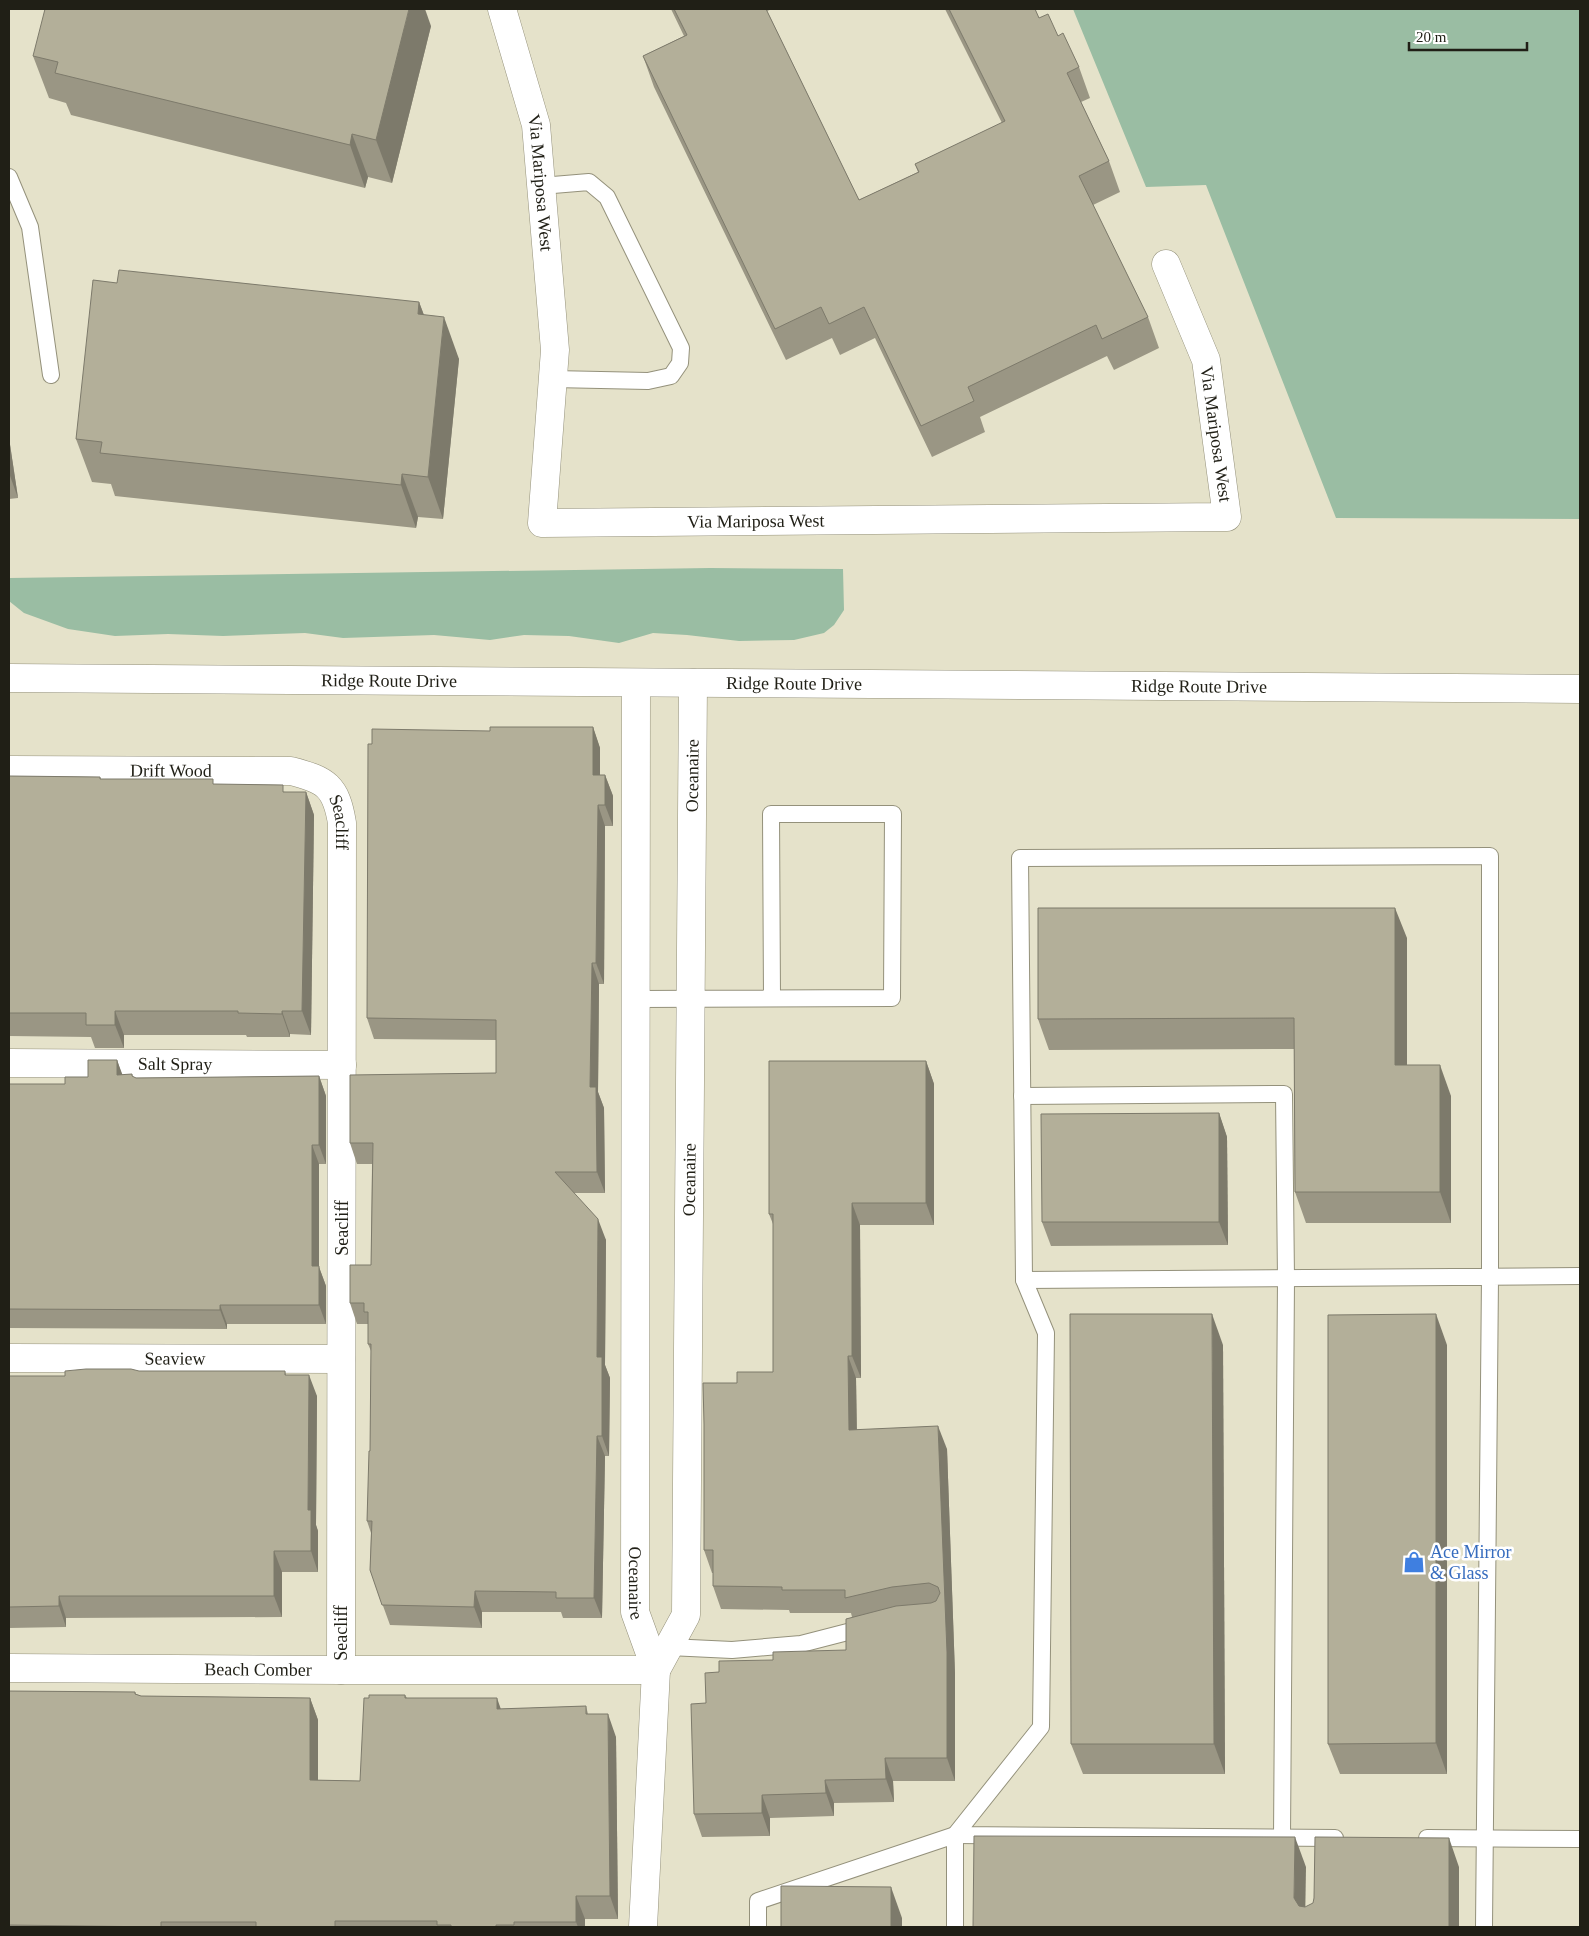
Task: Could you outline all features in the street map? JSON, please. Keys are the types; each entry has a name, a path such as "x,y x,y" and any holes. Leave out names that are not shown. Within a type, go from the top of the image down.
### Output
{"street":[{"name":"Via Mariposa West","path":"502,9 536,125 555,350 542,523 1227,517 1206,360 1166,264"},
{"name":"Ridge Route Drive","path":"9,678 1580,689"},
{"name":"Oceanaire","path":"636,683 635,1612 663,1658"},
{"name":"Oceanaire","path":"643,1927 663,1658 686,1615 694,683"},
{"name":"Drift Wood","path":"9,770 291,771 311,776 330,787"},
{"name":"Seacliff","path":"330,787 340,807 342,822 341,1670"},
{"name":"Salt Spray","path":"9,1063 342,1065"},
{"name":"Seaview","path":"9,1358 341,1359"},
{"name":"Beach Comber","path":"9,1668 341,1670 663,1658"}],"lane":[{"path":"9,177 30,227 51,375"},
{"path":"540,186 589,182 607,197 682,348 680,363 671,376 648,381 553,380"},
{"path":"636,999 892,998 893,814 771,814 772,998"},
{"path":"955,1927 955,1835 1041,1727 1046,1333 1024,1280 1020,858 1490,856 1490,1277 1484,1927"},
{"path":"1022,1096 1284,1094 1286,1279 1282,1837"},
{"path":"1024,1280 1580,1276"},
{"path":"663,1658 801,1644 885,1623"},
{"path":"758,1927 758,1901 955,1835 1346,1838"},
{"path":"1316,1838 1316,1858"},
{"path":"1415,1838 1580,1839"}],"green space":[{"path":"1073,9 1580,9 1580,519 1336,518 1206,185 1146,187"},
{"path":"710,568 843,569 844,610 834,625 824,633 794,640 739,641 653,633 619,643 569,636 524,635 490,640 434,635 343,638 305,633 223,636 168,634 115,636 68,629 24,613 9,601 9,578"}],"building":[{"path":"45,9 409,9 376,140 352,134 350,145 55,73 58,62 33,56"},
{"path":"674,9 766,9 859,200 919,172 915,164 1005,121 949,9 1035,9 1039,18 1048,14 1058,36 1063,33 1079,67 1067,73 1109,161 1079,176 1148,317 1102,339 1096,325 968,387 974,401 921,426 864,307 829,324 821,307 775,329 643,56 687,35"},
{"path":"119,270 419,302 418,314 444,317 428,477 402,474 401,485 100,453 102,442 76,439 93,280 117,283"},
{"path":"490,727 593,727 593,775 605,775 605,805 598,805 596,963 592,963 590,1087 596,1087 597,1172 555,1172 598,1219 597,1357 602,1357 602,1436 597,1436 594,1598 556,1598 556,1592 475,1591 474,1607 382,1605 370,1570 372,1521 367,1521 371,1344 368,1344 368,1312 364,1312 364,1303 350,1303 350,1265 371,1265 373,1143 350,1143 350,1075 496,1073 496,1020 367,1018 368,744 372,744 372,729 490,731"},
{"path":"9,776 100,777 100,779 213,779 213,784 283,785 283,792 306,792 302,1011 282,1011 282,1014 238,1013 238,1011 115,1011 115,1025 86,1025 86,1013 9,1013"},
{"path":"1038,908 1395,908 1395,1065 1440,1065 1440,1192 1295,1192 1294,1018 1038,1019"},
{"path":"88,1060 117,1060 117,1075 132,1074 136,1078 319,1076 319,1145 312,1145 312,1266 319,1266 319,1305 220,1305 220,1310 9,1309 9,1084 65,1084 65,1077 88,1077"},
{"path":"769,1061 926,1061 926,1203 852,1203 852,1356 848,1356 849,1430 938,1426 947,1652 947,1758 885,1758 886,1779 825,1780 826,1793 762,1795 762,1813 694,1814 691,1704 706,1703 705,1673 719,1672 719,1661 773,1660 773,1652 846,1650 846,1619 896,1606 931,1603 936,1601 940,1593 938,1587 929,1583 892,1587 845,1598 845,1590 782,1590 782,1587 713,1586 713,1550 704,1550 703,1383 737,1383 737,1372 773,1372 773,1214 769,1214"},
{"path":"1219,1113 1219,1222 1042,1222 1041,1114"},
{"path":"1070,1314 1212,1314 1214,1744 1071,1744"},
{"path":"1436,1314 1436,1743 1328,1744 1328,1315"},
{"path":"86,1369 285,1371 285,1375 309,1375 308,1510 311,1510 311,1551 274,1551 274,1596 59,1596 59,1606 9,1607 9,1376 65,1376 65,1371"},
{"path":"9,1691 135,1692 135,1694 141,1696 310,1698 310,1780 360,1781 364,1698 369,1698 369,1695 405,1695 405,1698 497,1698 497,1709 586,1706 586,1714 608,1714 610,1896 576,1896 576,1922 514,1922 514,1925 496,1925 496,1927 451,1927 451,1925 437,1925 437,1921 335,1921 335,1927 256,1927 256,1922 161,1922 161,1927 9,1925"},
{"path":"974,1836 1295,1837 1294,1898 1299,1906 1305,1907 1313,1903 1314,1898 1315,1837 1449,1838 1449,1927 973,1927"},
{"path":"781,1886 891,1887 891,1927 781,1927"}],"place":[{"name":"Ace Mirror & Glass","path":"1414,1562"}]}
